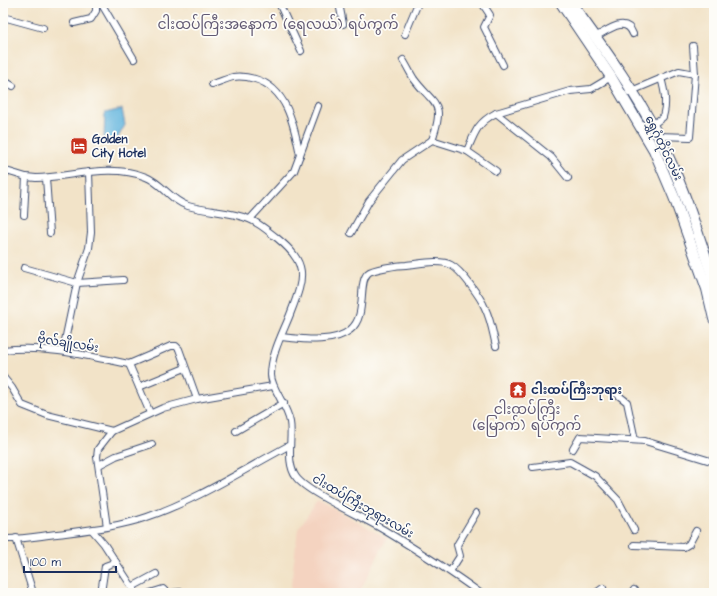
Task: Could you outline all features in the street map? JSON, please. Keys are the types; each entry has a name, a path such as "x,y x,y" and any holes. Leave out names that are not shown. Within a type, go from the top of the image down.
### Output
{"main road":[{"name":"ရွှေဂုံတိုင်လမ်း","path":"561,3 611,77 654,150 674,197 707,289 714,319"},
{"name":"ရွှေဂုံတိုင်လမ်း","path":"571,3 632,90 652,124 675,173 714,281"}],"street":[{"path":"74,23 91,19 96,11 96,3"},
{"path":"101,3 134,60"},
{"path":"279,3 302,51"},
{"path":"339,3 343,24"},
{"path":"405,34 418,3"},
{"path":"482,3 490,15 484,27 503,65"},
{"path":"3,17 43,28"},
{"path":"595,37 615,26 624,24 629,26 633,34"},
{"path":"658,136 690,137 695,74 693,46"},
{"path":"351,233 369,201 402,160 432,140 438,123 438,109 432,97 415,80 403,60"},
{"path":"622,95 679,70 695,74"},
{"path":"212,84 234,77 250,78 265,82 277,91 294,128 300,155"},
{"path":"467,151 475,130 486,119 496,114 570,91 591,89 611,77"},
{"path":"652,124 663,117 665,111 666,94 661,78"},
{"path":"3,80 13,86"},
{"path":"250,219 294,171 318,106"},
{"path":"496,114 551,157 568,178"},
{"path":"432,140 467,151 496,171"},
{"name":"ငါးထပ်ကြီးဘုရားလမ်း","path":"3,170 26,178 46,178 113,170 138,174 156,182 170,195 186,206 250,219 286,245 301,264 302,274 300,285 273,357 271,370 273,386 284,403 291,429 290,445 295,476 301,482 451,570 480,593"},
{"path":"63,350 77,283 89,248 91,232 89,172"},
{"path":"24,215 26,178"},
{"path":"46,178 50,233"},
{"path":"281,337 318,339 336,336 350,330 360,316 365,278 370,272 401,265 443,263 452,265 485,307 496,346"},
{"path":"24,268 77,283 123,280"},
{"path":"150,413 129,364 171,346 176,346 179,349 197,398"},
{"name":"ဗိုလ်ချိုလမ်း","path":"3,350 25,348 63,350 129,364"},
{"path":"139,387 185,368"},
{"path":"3,377 12,388 22,405 47,415 112,431"},
{"path":"107,527 97,457 98,449 112,431 150,413 197,398 273,386"},
{"path":"613,391 628,402 635,440"},
{"path":"236,431 284,403"},
{"path":"573,449 580,437 635,440 651,442 714,462"},
{"path":"99,465 116,456 152,444"},
{"path":"3,539 92,530 146,517 178,504 290,445"},
{"path":"532,467 570,462 595,476 618,500 634,530"},
{"path":"451,570 460,556 457,545 476,513"},
{"path":"92,530 116,562 134,590 156,574"},
{"path":"634,545 684,547 689,544 696,531"},
{"path":"16,538 34,593"},
{"path":"101,593 105,566 116,562"},
{"path":"596,593 603,588"},
{"path":"150,593 163,589 167,593"},
{"path":"172,593 180,592"}],"shaded area":[{"path":"318,500 387,538 359,593 290,593 298,529"}],"water":[{"path":"122,109 125,125 116,141 110,141 104,138 105,113"}],"place":[{"name":"Golden City Hotel","path":"79,146"},
{"name":"ငါးထပ်ကြီးဘုရား","path":"518,390"}],"district":[{"name":"ငါးထပ်ကြီးအနောက် (ရေလယ်) ရပ်ကွက်","path":"278,24"},
{"name":"ငါးထပ်ကြီး (မြောက်) ရပ်ကွက်","path":"527,418"}]}
